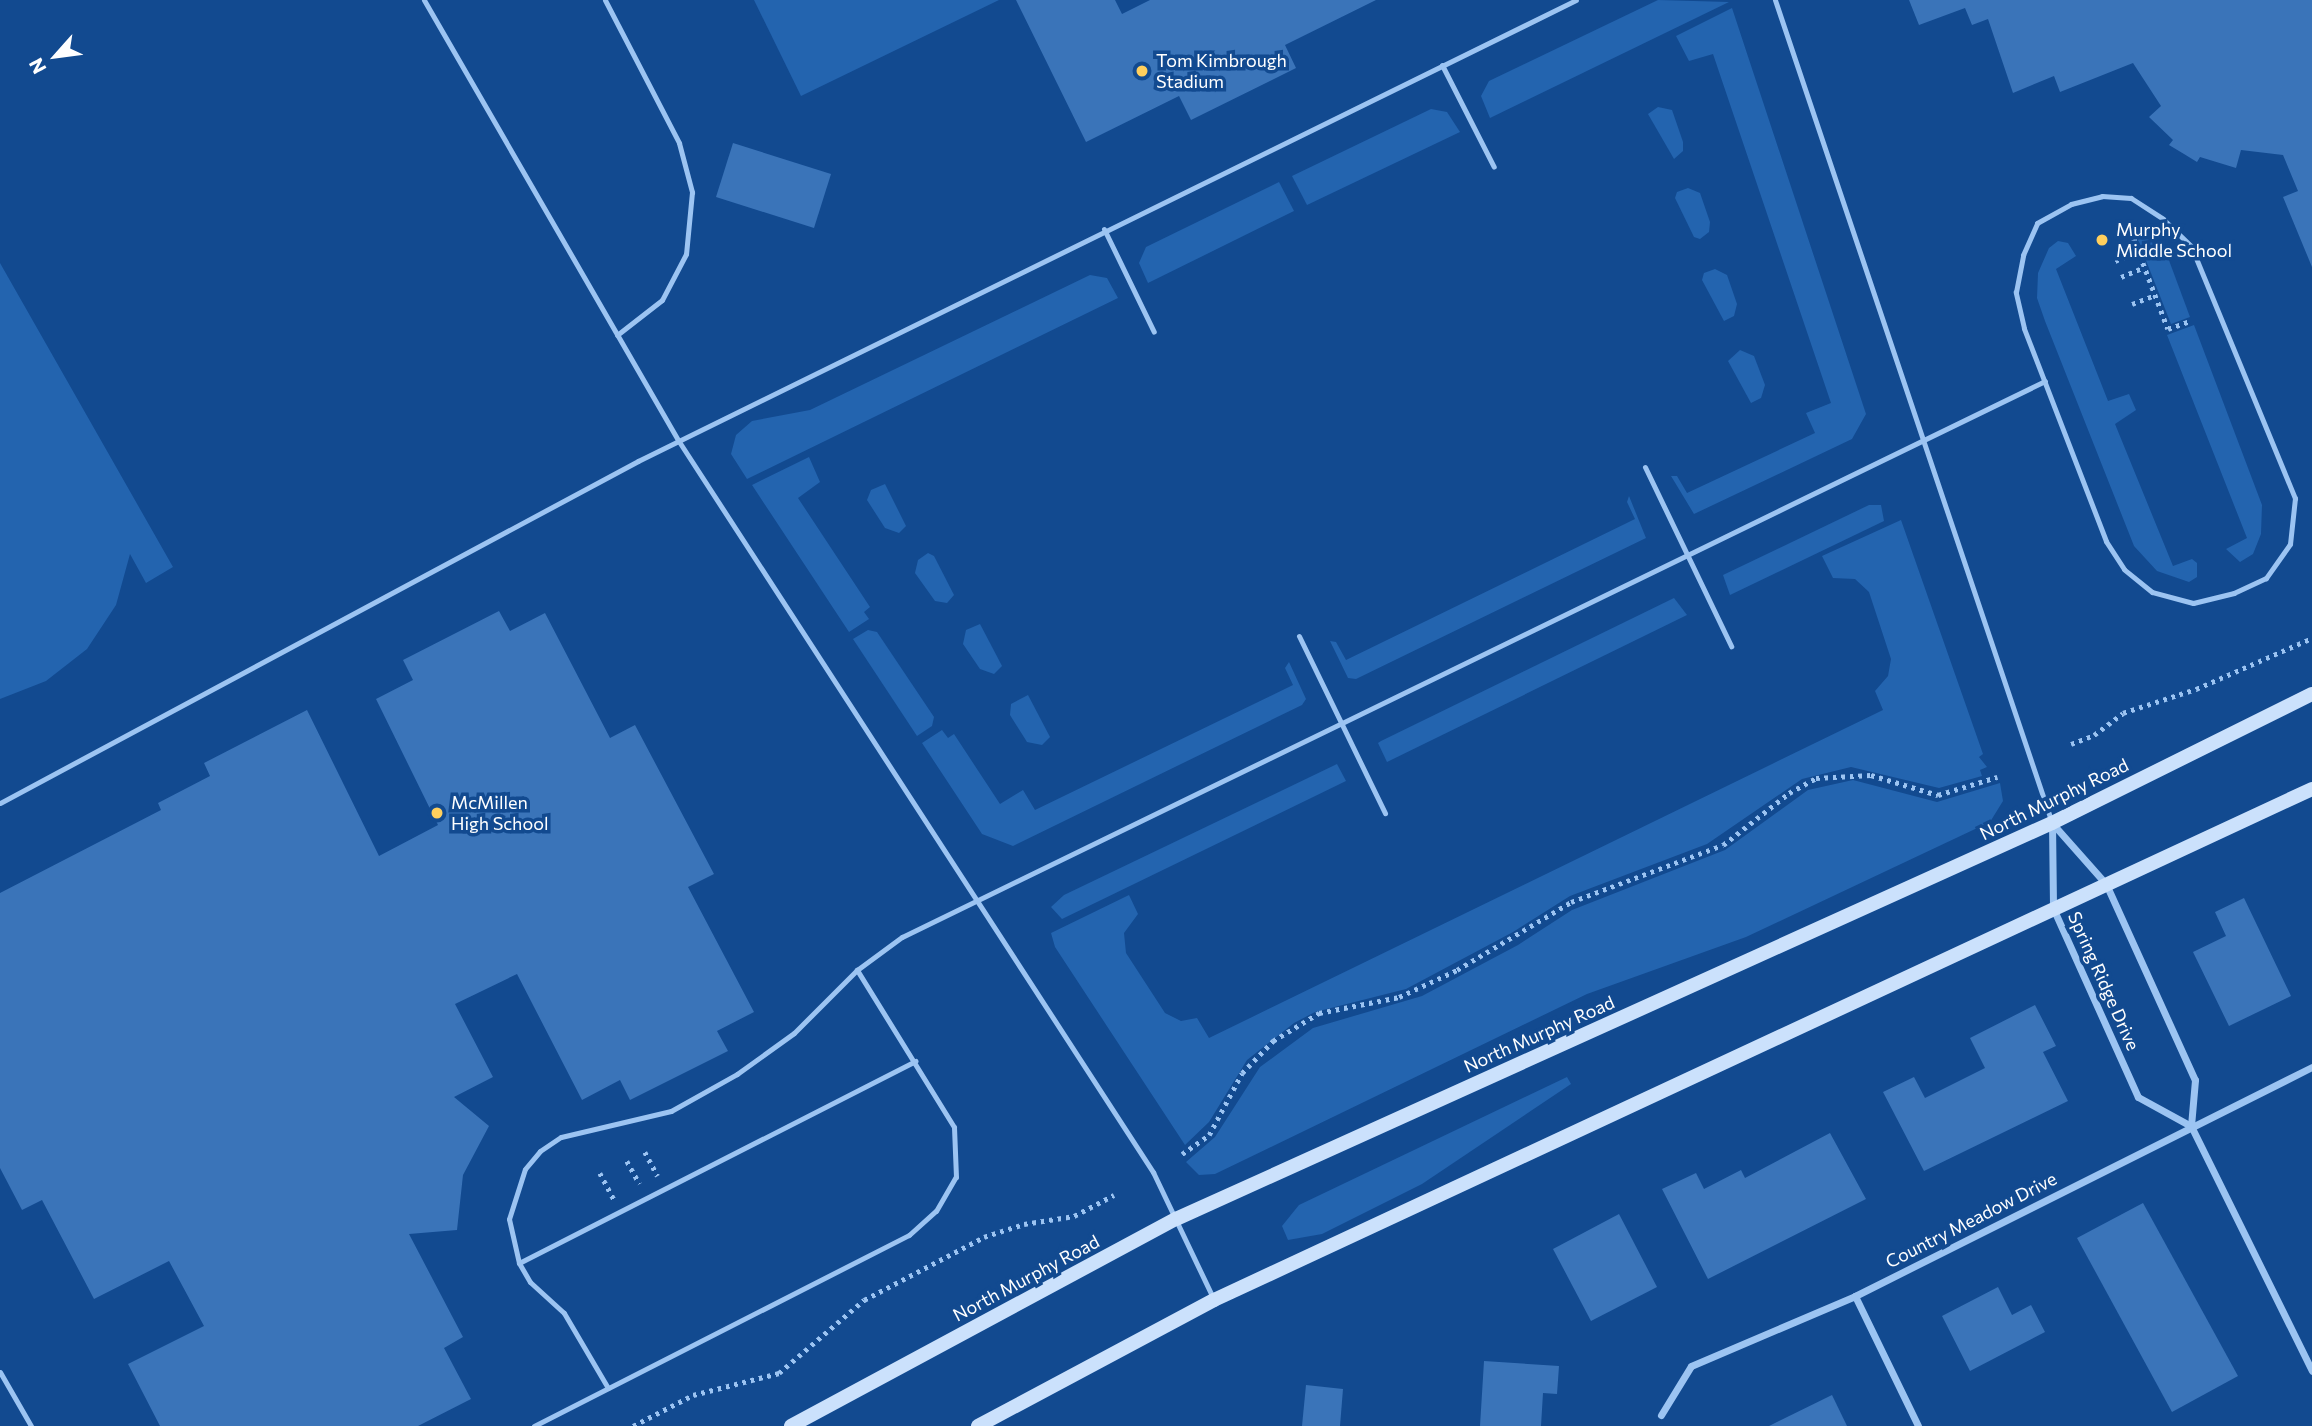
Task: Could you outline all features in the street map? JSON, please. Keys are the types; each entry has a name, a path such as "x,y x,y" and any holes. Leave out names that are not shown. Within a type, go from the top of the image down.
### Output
{"main road":[{"name":"North Murphy Road","path":"791,1426 1176,1219 2052,823 2312,694"},
{"path":"978,1426 1214,1300 2312,789"}],"street":[{"path":"2052,823 2106,884 2195,1080 2191,1126 2312,1371"},
{"name":"Spring Ridge Drive","path":"2052,823 2053,908 2138,1097 2191,1126"},
{"name":"Country Meadow Drive","path":"1661,1415 1691,1366 1855,1296 2312,1067"},
{"path":"1855,1296 1918,1426"}],"lane":[{"path":"425,0 678,440 1153,1172 1214,1300"},
{"path":"605,0 679,143 692,192 686,254 662,300 617,335"},
{"path":"0,803 678,440 1576,0"},
{"path":"1775,0 1926,440 2052,823"},
{"path":"1442,65 1494,167"},
{"path":"2102,196 2131,198 2191,246 2295,498 2290,544 2266,578 2235,593 2193,603 2152,592 2124,569 2105,541 2045,382 2024,328 2016,292 2023,255 2037,223 2071,204 2102,196"},
{"path":"1104,229 1154,332"},
{"path":"608,1388 564,1314 530,1282 519,1263 510,1234 512,1204 525,1168 540,1151 574,1133 612,1128 671,1111 737,1074 794,1033 858,970 902,937 976,898 2045,382"},
{"path":"1645,467 1731,646"},
{"path":"1299,636 1385,813"},
{"path":"534,1426 909,1235 936,1211 956,1177 954,1127 858,970"},
{"path":"519,1263 915,1061"},
{"path":"0,1372 31,1426"}],"path":[{"path":"2141,228 2134,239 2168,329 2190,321"},
{"path":"2115,261 2138,251"},
{"path":"2121,277 2144,267"},
{"path":"2132,304 2155,295"},
{"path":"2071,744 2094,735 2123,713 2196,689 2312,638"},
{"path":"1182,1154 1209,1135 1242,1073 1273,1041 1319,1013 1399,997 1480,957 1571,902 1723,845 1789,793 1816,778 1871,775 1938,795 1997,777"},
{"path":"645,1152 658,1176"},
{"path":"627,1161 640,1185"},
{"path":"600,1173 614,1199"},
{"path":"633,1426 692,1395 779,1373 864,1300 984,1237 1024,1224 1074,1216 1114,1195"}],"shaded area":[{"path":"754,0 999,0 801,96"},
{"path":"1658,0 1729,2 1490,118 1481,96 1489,81"},
{"path":"1732,8 1866,414 1852,439 1694,514 1671,476 1677,476 1687,493 1815,433 1806,413 1831,403 1713,54 1689,61 1676,36"},
{"path":"1658,107 1672,110 1683,142 1683,151 1674,159 1648,114"},
{"path":"1431,109 1447,112 1460,132 1307,205 1292,176"},
{"path":"1279,182 1294,211 1148,283 1139,263 1146,247"},
{"path":"1688,188 1700,193 1710,222 1709,232 1700,239 1694,237 1675,198 1677,192"},
{"path":"2144,230 2167,255 2190,317 2171,324 2138,240"},
{"path":"2058,241 2068,243 2076,256 2056,269 2108,401 2129,394 2136,410 2115,424 2173,566 2192,559 2197,563 2197,577 2189,582 2157,571 2134,546 2045,321 2037,298 2038,273 2049,248"},
{"path":"0,263 173,567 146,583 130,554 116,605 87,649 46,681 0,699"},
{"path":"1715,269 1727,275 1737,304 1734,316 1724,321 1702,280 1704,273"},
{"path":"1090,275 1107,278 1118,298 747,479 731,454 736,435 752,421 810,410"},
{"path":"2194,325 2262,505 2261,534 2253,554 2240,562 2226,549 2247,538 2167,335"},
{"path":"1740,350 1754,356 1765,385 1761,398 1751,403 1728,361"},
{"path":"809,457 820,482 798,498 870,607 864,612 869,619 849,632 752,485"},
{"path":"885,484 906,526 899,533 885,528 867,500 871,490"},
{"path":"1629,496 1646,538 1356,679 1348,678 1330,641 1336,642 1346,660 1635,519 1627,502"},
{"path":"1869,505 1881,505 1884,521 1730,595 1723,575"},
{"path":"1901,520 1983,754 1979,757 1987,767 1980,770 1982,776 1939,788 1851,767 1802,779 1707,844 1570,896 1513,932 1406,989 1315,1012 1294,1023 1247,1060 1209,1122 1185,1145 1055,947 1051,933 1129,895 1138,914 1124,933 1126,953 1165,1013 1181,1021 1197,1018 1209,1038 1883,710 1875,691 1888,676 1891,659 1869,592 1855,579 1833,578 1822,556"},
{"path":"928,553 934,556 954,595 947,603 935,601 915,573 918,560"},
{"path":"1674,598 1687,615 1387,762 1378,743 1381,741"},
{"path":"980,624 1002,666 994,674 980,669 963,644 966,630"},
{"path":"868,630 877,632 934,717 932,726 917,736 853,639"},
{"path":"1289,662 1306,699 1302,705 1013,846 982,834 922,743 942,730 948,738 954,734 1000,804 1023,790 1035,810 1293,685 1285,668"},
{"path":"1028,695 1050,737 1042,745 1027,742 1010,715 1011,704"},
{"path":"1337,764 1346,781 1062,919 1051,907 1064,895"},
{"path":"1853,780 1937,802 2000,783 2003,801 1990,822 1746,937 1587,994 1215,1174 1199,1175 1186,1162 1215,1137 1260,1067 1313,1028 1422,996 1518,945 1572,910 1725,850 1808,790"},
{"path":"1567,1077 1571,1084 1422,1184 1322,1234 1288,1240 1282,1226 1299,1205"}],"building":[{"name":"Tom Kimbrough Stadium","path":"1016,0 1115,0 1122,14 1150,0 1376,0 1285,45 1296,68 1191,120 1179,96 1086,142"},
{"name":"Murphy Middle School","path":"1909,0 2312,0 2312,267 2283,197 2298,191 2283,155 2241,150 2236,168 2200,157 2197,162 2169,145 2173,140 2149,117 2161,106 2133,63 2060,92 2054,76 2013,93 1988,19 1972,25 1965,8 1919,25"},
{"path":"733,143 831,174 814,228 716,197"},
{"name":"McMillen High School","path":"499,611 510,631 545,613 610,738 635,725 714,874 688,887 754,1012 717,1031 728,1051 630,1100 620,1080 582,1100 517,974 455,1004 493,1077 454,1097 489,1126 463,1175 457,1230 409,1234 463,1337 444,1348 471,1399 418,1426 160,1426 128,1364 204,1326 169,1261 94,1299 42,1200 22,1210 0,1168 0,893 161,810 158,803 210,776 204,763 307,710 379,856 438,825 376,699 413,680 403,660"},
{"path":"2244,898 2291,996 2229,1026 2193,952 2226,936 2215,912"},
{"path":"2035,1005 2056,1046 2043,1052 2068,1101 1924,1171 1883,1092 1914,1077 1925,1098 1985,1068 1970,1038"},
{"path":"1830,1133 1866,1199 1708,1279 1662,1189 1696,1173 1704,1189 1741,1170 1745,1178"},
{"path":"2143,1203 2238,1376 2172,1412 2077,1238"},
{"path":"1619,1214 1657,1287 1591,1321 1553,1249"},
{"path":"1998,1287 2012,1315 2031,1305 2045,1332 1970,1371 1942,1316"},
{"path":"1484,1361 1559,1366 1557,1394 1543,1393 1541,1426 1480,1426"},
{"path":"1306,1385 1343,1389 1340,1426 1302,1426"},
{"path":"1832,1395 1847,1426 1769,1426"}],"place":[{"name":"Tom Kimbrough Stadium","path":"1142,71"},
{"name":"Murphy Middle School","path":"2102,240"},
{"name":"McMillen High School","path":"437,813"}]}
